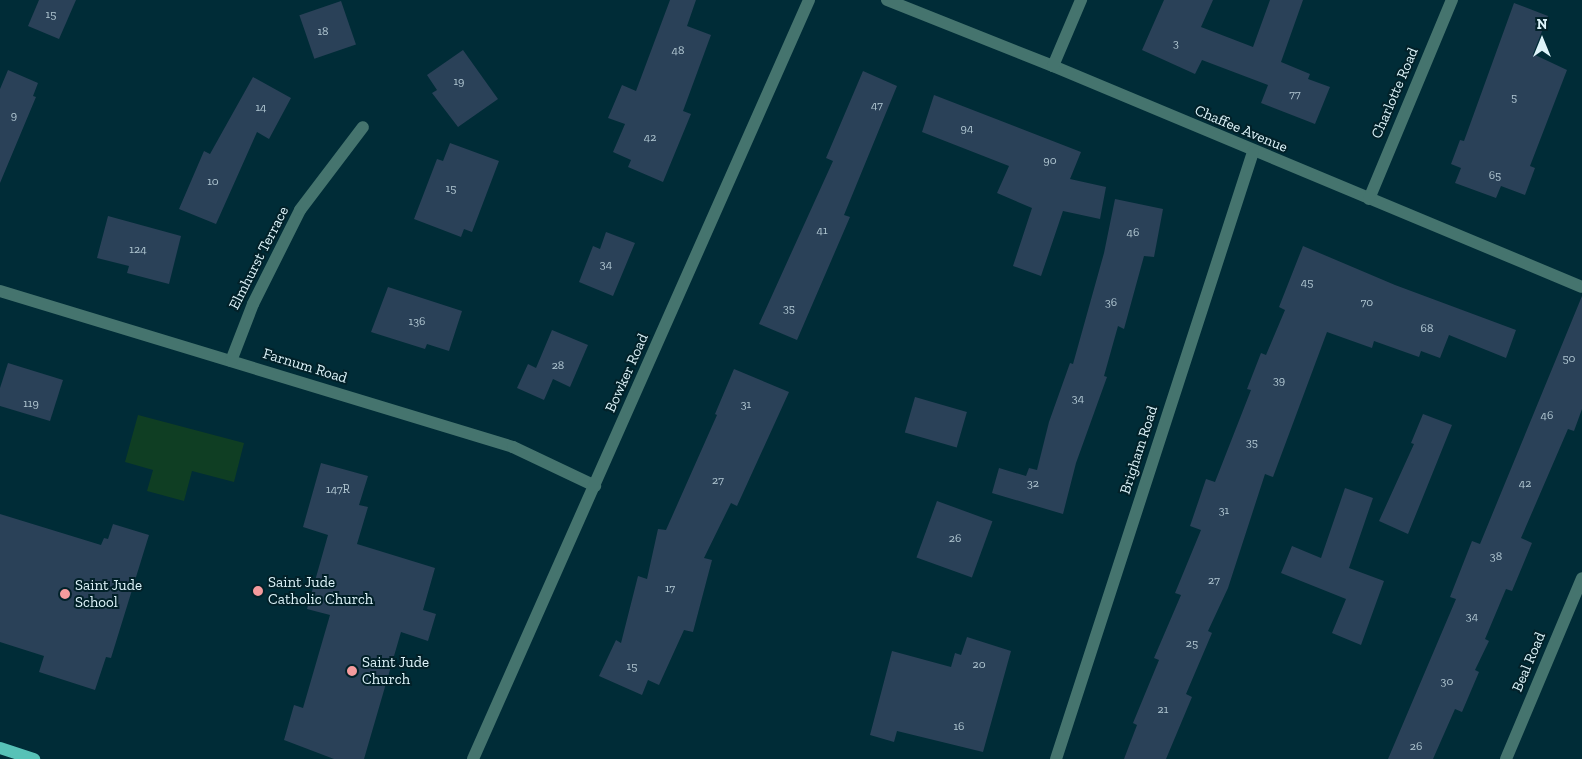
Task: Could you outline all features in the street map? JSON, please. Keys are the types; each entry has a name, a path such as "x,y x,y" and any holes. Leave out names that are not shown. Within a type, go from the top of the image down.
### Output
{"main road":[{"path":"0,748 34,759"}],"street":[{"name":"Bowker Road","path":"473,759 809,0"},
{"name":"Chaffee Avenue","path":"888,0 1053,66 1253,152 1582,288"},
{"path":"1053,66 1081,0"},
{"name":"Charlotte Road","path":"1369,199 1452,0"},
{"name":"Elmhurst Terrace","path":"231,361 253,304 300,210 363,128"},
{"name":"Brigham Road","path":"1056,759 1253,152"},
{"name":"Farnum Road","path":"0,291 513,447 595,486"},
{"name":"Beal Road","path":"1506,759 1582,578"}],"green space":[{"path":"138,415 244,443 234,482 192,471 184,501 147,491 153,470 125,462"}],"building":[{"path":"39,0 76,0 59,39 28,26"},
{"path":"670,0 696,0 687,26 711,35 683,111 691,114 663,182 628,167 631,160 613,152 625,124 608,118 622,85 636,91"},
{"path":"1164,0 1213,0 1201,27 1253,47 1270,0 1303,0 1281,62 1310,74 1308,79 1330,87 1315,124 1261,103 1268,85 1202,60 1195,74 1142,50"},
{"path":"341,1 356,44 314,59 299,15"},
{"path":"1514,3 1548,16 1533,54 1567,70 1530,166 1535,168 1525,195 1501,186 1496,198 1455,183 1461,168 1451,164 1460,140 1464,141"},
{"path":"463,50 498,99 458,127 432,93 437,90 427,75"},
{"path":"8,70 38,83 33,96 36,97 0,183 0,89"},
{"path":"863,71 897,86 844,215 850,217 797,340 759,324 833,161 826,158"},
{"path":"253,77 291,98 269,139 257,132 216,224 179,209 204,151 210,154"},
{"path":"934,95 1081,152 1070,179 1106,187 1100,219 1063,211 1041,276 1013,266 1032,208 997,193 1009,166 922,132"},
{"path":"450,143 499,161 472,232 464,229 461,237 414,219 437,159 443,161"},
{"path":"1115,199 1163,209 1154,257 1144,256 1124,329 1118,326 1104,376 1107,377 1076,463 1063,514 992,493 999,468 1026,476 1029,468 1037,470 1049,422 1070,363 1073,364 1104,253"},
{"path":"108,216 181,236 169,284 127,273 129,266 97,258"},
{"path":"606,232 635,243 613,296 579,282 593,246 600,249"},
{"path":"1303,246 1395,285 1516,330 1506,358 1449,335 1440,358 1421,351 1419,357 1374,341 1372,348 1327,332 1273,477 1265,474 1228,588 1208,631 1212,633 1186,694 1192,697 1166,759 1124,759 1137,725 1133,723 1159,660 1154,658 1181,595 1175,593 1201,530 1190,526 1206,479 1215,482 1251,390 1247,389 1261,353 1266,355 1285,310 1279,307"},
{"path":"388,287 462,311 449,351 427,344 425,349 371,332"},
{"path":"1582,296 1582,409 1574,431 1568,429 1521,538 1532,543 1512,591 1506,589 1485,639 1489,641 1475,670 1479,672 1462,712 1455,709 1433,759 1388,759 1456,599 1450,597 1472,541 1480,544"},
{"path":"552,330 588,345 570,387 553,379 544,400 517,388 528,364 536,368"},
{"path":"8,363 63,380 50,421 0,406 0,388"},
{"path":"734,369 789,392 737,506 731,503 704,558 712,560 693,632 684,630 659,685 648,680 642,695 599,676 616,640 621,643 638,576 647,579 658,529 666,530 717,415 715,414"},
{"path":"915,397 967,412 957,447 905,433"},
{"path":"1423,414 1452,425 1408,534 1379,521 1414,444 1411,443"},
{"name":"Saint Jude Church","path":"321,463 368,476 359,505 368,507 357,544 435,568 423,610 436,614 428,641 401,632 364,759 334,759 284,740 294,705 303,708 330,615 307,609 328,535 303,527"},
{"path":"1345,488 1373,498 1349,568 1384,581 1361,645 1332,633 1346,599 1281,573 1292,546 1321,558"},
{"path":"937,501 992,521 972,578 916,557"},
{"name":"Saint Jude School","path":"0,514 101,545 104,538 108,539 113,524 149,535 111,658 106,657 95,690 39,672 44,656 0,642"},
{"path":"967,637 1011,651 983,752 897,731 894,742 870,735 892,651 951,667 955,653 961,655"}],"place":[{"name":"Saint Jude Catholic Church","path":"258,591"},
{"name":"Saint Jude School","path":"65,594"},
{"name":"Saint Jude Church","path":"352,671"}]}
